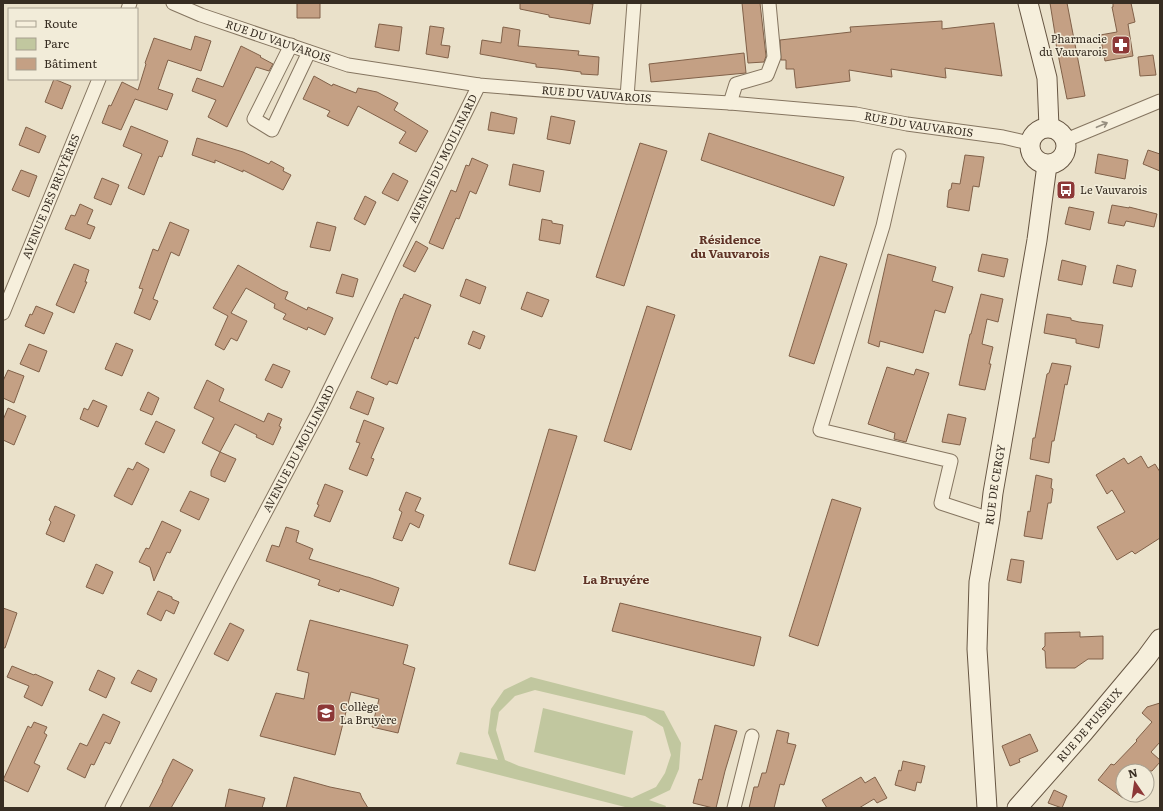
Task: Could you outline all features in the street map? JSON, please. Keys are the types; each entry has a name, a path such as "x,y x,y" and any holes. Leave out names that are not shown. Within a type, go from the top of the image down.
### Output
{"street":[{"name":"RUE DU VAUVAROIS","path":"173,3 201,15 348,65 479,85 627,97 730,103 856,114 914,125 1003,137 1029,143"},
{"path":"627,97 634,3"},
{"path":"730,103 736,84 767,75 774,57 769,3"},
{"path":"1028,3 1046,78 1049,127"},
{"path":"291,45 254,119 272,130 309,52"},
{"name":"AVENUE DES BRUYÈRES","path":"3,313 99,80"},
{"name":"AVENUE DU MOULINARD","path":"112,808 225,588 319,411 479,85"},
{"path":"1066,140 1160,101"},
{"path":"1049,127 1057,130 1066,140 1066,149 1062,158 1056,162 1047,165 1039,162 1031,153 1029,143 1032,136 1041,129 1049,127"},
{"path":"899,156 883,226 820,430 951,461 941,503 990,519"},
{"name":"RUE DE CERGY","path":"987,808 977,649 979,582 1037,240 1047,165"},
{"name":"RUE DE PUISEUX","path":"1017,808 1089,727 1160,640"},
{"path":"734,808 752,736"}],"green space":[{"path":"531,677 664,711 681,743 679,769 670,790 649,800 666,806 665,808 629,808 456,764 460,752 498,760 488,733 491,709 504,690","holes":["535,690 645,716 663,727 671,755 665,773 656,787 632,798 519,766 505,760 496,730 499,712 515,696"]},
{"path":"543,708 633,731 625,775 534,752"}],"building":[{"path":"297,3 320,3 320,18 297,18"},
{"path":"520,3 593,4 590,24 549,17 549,15 520,9"},
{"path":"742,3 760,3 766,56 764,62 748,63"},
{"path":"1050,3 1067,3 1085,96 1067,99 1054,34"},
{"path":"1113,3 1131,3 1135,22 1128,24 1133,56 1105,61 1100,35 1117,32 1112,7"},
{"path":"942,21 942,29 994,23 1002,76 945,68 946,78 891,69 892,77 849,70 850,81 796,88 794,69 786,69 786,60 781,60 780,40 851,32 850,27"},
{"path":"379,24 402,27 399,51 375,47"},
{"path":"430,26 444,28 441,45 450,46 448,58 426,54"},
{"path":"503,27 520,30 518,46 579,51 578,55 599,57 598,75 536,67 536,64 480,54 482,40 501,43"},
{"path":"195,36 211,41 201,71 168,60 158,89 173,94 167,110 135,99 121,130 102,123 109,105 111,106 122,82 138,90 146,64 145,63 154,38 191,50"},
{"path":"241,46 273,64 269,71 256,67 227,127 208,117 216,100 192,91 197,78 223,87"},
{"path":"744,53 746,73 651,82 649,64"},
{"path":"1153,55 1156,75 1140,76 1138,57"},
{"path":"314,76 332,86 333,84 356,93 358,88 377,92 398,103 394,110 428,131 416,152 399,143 406,132 358,106 348,126 327,116 330,111 303,99"},
{"path":"54,80 71,86 62,109 45,102"},
{"path":"491,112 517,118 514,134 488,130"},
{"path":"551,116 575,121 570,144 547,139"},
{"path":"131,126 168,141 162,157 159,156 144,195 128,188 142,154 123,146"},
{"path":"26,127 46,136 39,153 19,145"},
{"path":"709,133 844,177 834,206 701,160"},
{"path":"197,138 243,152 269,164 271,161 284,168 283,171 291,175 283,190 243,170 243,172 215,160 215,163 192,155"},
{"path":"640,143 667,151 624,286 596,277"},
{"path":"1148,150 1160,154 1160,171 1143,164"},
{"path":"1098,154 1128,160 1125,179 1095,173"},
{"path":"965,155 984,157 979,187 973,186 969,211 947,207 949,190 951,189 952,183 960,184"},
{"path":"472,158 488,165 476,194 470,191 459,219 456,218 443,249 429,243 451,190 456,192 466,165 469,166"},
{"path":"513,164 544,171 540,192 509,185"},
{"path":"21,170 37,176 29,197 12,190"},
{"path":"393,173 408,181 398,201 382,193"},
{"path":"102,178 119,185 111,205 94,198"},
{"path":"365,196 376,202 365,225 354,219"},
{"path":"80,204 93,210 87,224 95,227 90,239 65,229 71,215 75,216"},
{"path":"1112,205 1129,207 1157,214 1154,227 1126,221 1124,226 1108,223"},
{"path":"1069,207 1094,212 1090,230 1065,224"},
{"path":"542,219 563,225 560,244 539,240"},
{"path":"170,222 189,230 179,256 171,252 153,299 158,301 150,320 134,313 143,289 139,288 153,249 158,251"},
{"path":"317,222 336,227 330,251 310,247"},
{"path":"416,241 428,248 415,272 403,266"},
{"path":"888,254 936,267 932,281 953,287 945,313 935,310 923,353 880,341 879,347 868,343"},
{"path":"982,254 1008,259 1004,277 978,271"},
{"path":"820,256 847,264 814,364 789,356"},
{"path":"1062,260 1086,266 1082,285 1058,280"},
{"path":"74,264 89,270 85,282 87,282 74,313 56,305"},
{"path":"238,265 288,292 285,299 307,310 308,307 333,318 325,335 308,327 307,330 283,319 286,314 274,308 275,304 246,288 231,313 247,321 237,341 231,338 224,350 215,345 228,316 213,308"},
{"path":"1117,265 1136,270 1132,287 1113,283"},
{"path":"342,274 358,279 353,297 336,293"},
{"path":"466,279 486,287 480,304 460,296"},
{"path":"527,292 549,300 542,317 521,309"},
{"path":"404,294 431,305 418,339 415,337 397,384 389,381 387,385 371,378 396,310"},
{"path":"981,294 1003,299 998,322 987,319 982,344 993,347 985,390 959,385 970,334"},
{"path":"36,306 53,313 44,334 25,326 30,314 32,315"},
{"path":"647,306 675,315 631,450 604,441"},
{"path":"1047,314 1071,318 1071,320 1079,322 1103,325 1099,348 1076,343 1076,339 1044,333"},
{"path":"473,331 485,336 480,349 468,344"},
{"path":"116,343 133,350 122,376 105,369"},
{"path":"29,344 47,351 39,372 20,364"},
{"path":"1052,363 1071,366 1067,385 1065,384 1054,441 1052,441 1049,463 1030,459 1047,374 1049,373"},
{"path":"273,364 290,371 282,388 265,380"},
{"path":"887,367 914,375 916,369 929,373 906,442 894,439 895,433 868,424"},
{"path":"8,370 24,376 14,403 3,398 3,381"},
{"path":"207,380 224,389 219,401 264,422 268,413 282,419 279,426 281,427 273,445 256,437 257,435 235,424 220,452 202,443 214,418 194,408"},
{"path":"357,391 374,398 368,415 350,408"},
{"path":"148,392 159,398 152,415 140,410"},
{"path":"93,400 107,406 98,427 80,419 84,408 88,410"},
{"path":"8,408 26,416 14,445 3,440 3,420"},
{"path":"948,414 966,418 960,445 942,442"},
{"path":"364,420 384,428 371,458 374,459 367,476 349,469 360,443 356,442"},
{"path":"156,421 175,430 164,453 145,444"},
{"path":"549,429 577,436 535,571 509,564"},
{"path":"220,452 236,459 225,482 211,476 211,471"},
{"path":"1141,456 1148,468 1155,464 1160,472 1160,538 1135,554 1132,551 1117,560 1097,527 1125,512 1112,490 1107,494 1096,475 1124,458 1128,464"},
{"path":"137,462 149,469 132,505 114,496 128,468 133,470"},
{"path":"1036,475 1052,479 1051,488 1053,489 1051,503 1048,503 1042,539 1024,536 1028,511 1030,512"},
{"path":"325,484 343,491 330,522 314,516"},
{"path":"190,491 209,499 199,520 180,511"},
{"path":"406,492 421,498 415,511 424,515 419,528 410,523 402,541 393,538 402,512 399,510"},
{"path":"832,499 861,508 818,646 789,636"},
{"path":"55,506 75,515 64,542 46,534 51,522 49,520"},
{"path":"162,521 181,530 170,553 167,552 154,581 150,567 139,562 146,548 149,549"},
{"path":"286,527 299,531 296,542 313,549 309,559 399,588 393,606 340,589 339,592 318,585 320,580 266,561 272,545 279,547"},
{"path":"1011,559 1024,561 1021,583 1007,580"},
{"path":"96,564 113,572 103,594 86,587"},
{"path":"158,591 179,602 174,614 166,610 161,621 147,614"},
{"path":"620,603 761,637 754,666 612,631"},
{"path":"3,608 17,613 5,648 3,648"},
{"path":"310,620 408,645 403,664 415,668 398,733 372,727 379,699 351,692 335,755 260,736 276,693 304,699 309,673 297,670"},
{"path":"230,623 244,630 228,661 214,654"},
{"path":"1080,632 1080,637 1103,636 1103,659 1088,659 1075,668 1046,668 1045,651 1042,649 1045,646 1045,633"},
{"path":"12,666 53,682 42,706 24,697 29,686 7,677"},
{"path":"98,670 115,678 106,698 89,690"},
{"path":"138,670 157,679 151,692 131,683"},
{"path":"1160,703 1160,742 1151,752 1160,760 1160,762 1155,768 1155,763 1116,763 1137,741 1136,740 1152,722 1142,713 1147,707"},
{"path":"103,714 120,722 110,744 105,742 94,765 91,764 85,778 67,769 80,743 87,746"},
{"path":"34,722 47,727 44,733 47,735 34,763 40,766 28,792 3,780 28,726 31,728"},
{"path":"715,725 737,731 716,808 713,808 693,803 699,779 702,780"},
{"path":"777,730 789,733 787,743 796,745 784,785 780,784 774,808 749,808 754,787 758,787 762,773 766,773"},
{"path":"1030,734 1038,751 1019,759 1020,762 1010,766 1002,746"},
{"path":"173,759 193,770 171,808 149,808 163,781"},
{"path":"903,761 925,766 921,783 917,782 915,791 895,785 899,770 901,771"},
{"path":"1111,764 1115,764 1115,792 1098,780"},
{"path":"294,777 330,787 360,793 368,808 286,808"},
{"path":"861,777 865,783 875,777 887,798 877,803 874,799 859,808 827,808 822,800"},
{"path":"229,789 265,798 262,808 225,808"},
{"path":"1054,790 1067,796 1062,808 1048,803"}],"place":[{"name":"Pharmacie du Vauvarois","path":"1121,45"},
{"name":"Le Vauvarois","path":"1066,190"},
{"name":"Collège La Bruyère","path":"326,713"}],"district":[{"name":"Résidence du Vauvarois","path":"730,247"},
{"name":"La Bruyére","path":"616,580"}]}
